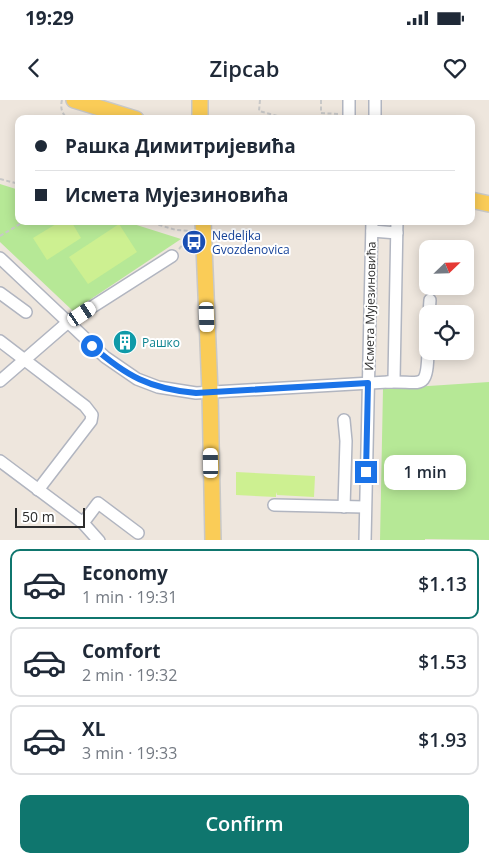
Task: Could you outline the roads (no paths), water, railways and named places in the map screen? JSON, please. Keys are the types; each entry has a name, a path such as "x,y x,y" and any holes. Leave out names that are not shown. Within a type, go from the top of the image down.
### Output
{"main road":[{"path":"74,100 123,115"},
{"path":"200,100 200,115"},
{"path":"475,201 489,204"},
{"path":"203,225 210,392 213,540"}],"street":[{"path":"349,100 349,115"},
{"path":"375,100 375,115"},
{"path":"372,226 397,227 394,379 392,382 388,382"},
{"name":"Исмета Мујезиновића","path":"365,540 372,226"},
{"path":"0,381 67,323 172,256"},
{"path":"0,258 105,357 137,379 158,387 179,391 210,392 388,382 416,383 422,381 428,372 428,360"},
{"path":"0,293 26,312"},
{"path":"430,300 430,305"},
{"path":"0,341 85,406 92,414 91,421 38,490"},
{"path":"344,420 346,441 344,507"},
{"path":"0,461 83,522 100,540"},
{"path":"83,522 98,503 138,533"},
{"path":"274,505 365,507"}],"place":[{"name":"Nedeljka Gvozdenovica","path":"194,242"},
{"name":"Рашко","path":"125,342"}]}
